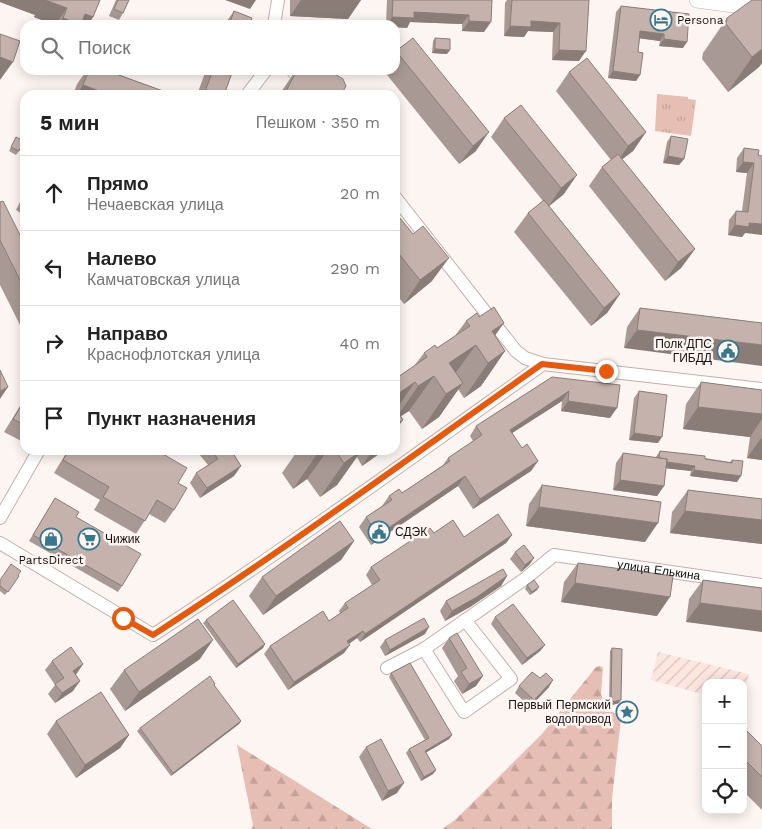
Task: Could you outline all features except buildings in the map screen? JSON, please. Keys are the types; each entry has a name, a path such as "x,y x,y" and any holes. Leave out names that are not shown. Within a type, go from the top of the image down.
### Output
{"main road":[{"path":"697,0 762,9"}],"street":[{"path":"275,20 278,0"},
{"path":"251,90 262,75"},
{"path":"296,75 310,90"},
{"path":"400,203 516,351 525,358 542,364 762,389"},
{"path":"0,543 153,635 226,588 326,519 542,364"},
{"path":"0,518 36,455"},
{"name":"улица Елькина","path":"465,620 526,578 554,556 762,585"},
{"path":"387,668 424,649 465,620 511,679 464,712 424,649"}],"shaded area":[{"path":"658,652 749,674 747,682 747,679 702,679 702,694 651,680"}],"green space":[{"path":"657,94 688,97 688,99 696,100 691,136 655,131"},
{"path":"600,666 603,668 601,693 605,712 613,712 621,717 612,799 612,829 442,829 455,820 542,734 596,667"},
{"path":"237,745 372,829 251,829 253,825"}],"place":[{"name":"Persona","path":"661,20"},
{"name":"Полк ДПС ГИБДД","path":"728,351"},
{"name":"СДЭК","path":"379,532"},
{"name":"PartsDirect","path":"51,539"},
{"name":"Чижик","path":"89,539"},
{"name":"Первый Пермский водопровод","path":"627,712"}],"route":[{"path":"123,618 153,635 226,588 326,519 542,364 606,371"}]}
